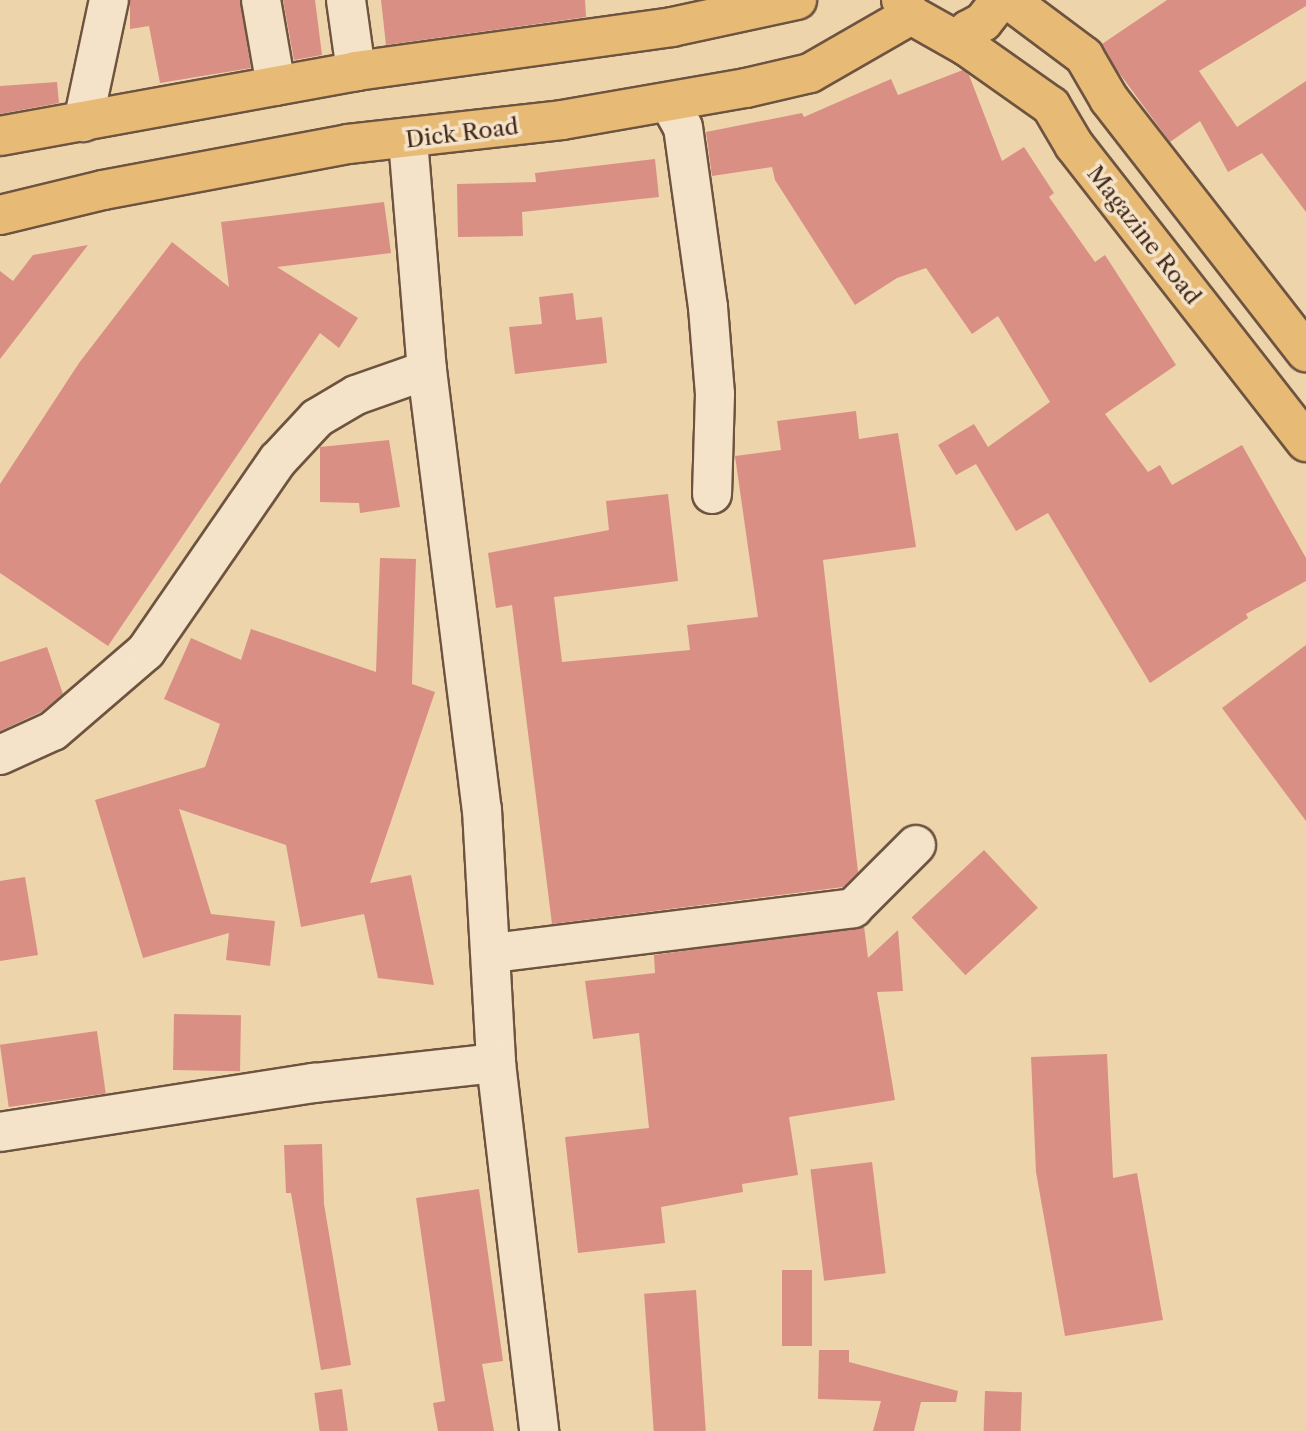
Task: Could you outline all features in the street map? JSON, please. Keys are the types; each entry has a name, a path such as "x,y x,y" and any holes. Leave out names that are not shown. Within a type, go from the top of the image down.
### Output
{"main road":[{"path":"0,136 356,71 672,27 797,0"},
{"path":"966,46 968,30 983,22 1000,0"},
{"path":"1009,0 1084,56 1109,99 1306,352"},
{"name":"Magazine Road","path":"906,8 966,46 1051,106 1074,145 1306,442"},
{"name":"Dick Road","path":"0,215 103,190 348,144 408,141 670,104 810,74 906,8"}],"street":[{"path":"83,122 109,0"},
{"path":"261,0 276,86"},
{"path":"346,0 356,71"},
{"path":"670,104 683,127 708,307 715,394 712,494"},
{"path":"408,141 427,370 480,797 493,953 496,1063 539,1431"},
{"path":"3,759 53,731 146,651 278,460 317,418 356,396 427,370"},
{"path":"493,953 853,908 916,845"},
{"path":"0,1132 314,1083 496,1063"}],"building":[{"path":"130,0 240,0 251,68 160,83 149,26 130,29"},
{"path":"283,0 315,0 322,55 294,60"},
{"path":"381,0 585,0 586,17 386,45"},
{"path":"1167,0 1306,0 1306,6 1199,71 1237,127 1306,81 1306,212 1262,153 1228,172 1200,121 1170,142 1117,70 1102,44"},
{"path":"963,70 969,75 1002,161 1024,147 1054,193 1049,197 1095,262 1105,255 1176,365 1105,414 1148,472 1160,465 1172,485 1242,445 1306,558 1306,581 1246,614 1248,618 1150,683 1048,513 1016,531 976,464 956,475 938,445 974,424 988,447 1050,402 998,316 972,334 926,268 897,278 855,305 775,180 772,167 712,176 706,132 802,113 804,117 891,79 898,95"},
{"path":"57,82 59,103 0,114 0,86"},
{"path":"655,159 659,197 522,212 523,236 458,237 457,184 536,182 535,173"},
{"path":"384,202 391,253 277,267 358,318 339,348 320,333 108,646 0,573 0,484 79,363 172,242 229,287 221,222"},
{"path":"88,245 0,359 0,271 13,281 33,255"},
{"path":"573,293 576,320 602,317 607,363 515,374 509,327 542,324 539,297"},
{"path":"856,411 859,439 898,433 916,547 823,560 858,872 843,887 552,924 512,605 496,608 488,553 609,530 606,501 668,494 678,581 554,597 562,662 690,650 687,625 758,617 735,456 781,450 777,421"},
{"path":"389,440 400,507 360,513 359,503 320,502 320,447"},
{"path":"380,558 416,559 412,684 435,692 370,883 411,875 434,985 378,978 364,914 301,927 286,845 179,809 211,914 275,921 270,966 226,960 229,933 143,958 95,800 205,767 220,724 164,699 191,638 241,660 251,629 376,672"},
{"path":"1306,645 1306,821 1222,708"},
{"path":"47,647 63,694 41,712 0,731 0,662"},
{"path":"984,850 1038,908 965,975 912,918"},
{"path":"25,877 38,955 0,961 0,881"},
{"path":"864,926 868,958 898,930 903,991 877,992 895,1100 789,1117 798,1175 742,1184 743,1192 661,1207 665,1243 578,1253 565,1137 649,1128 639,1033 593,1039 585,981 655,973 654,955"},
{"path":"174,1014 241,1015 240,1071 173,1070"},
{"path":"97,1031 106,1093 9,1107 0,1045"},
{"path":"1107,1054 1113,1178 1137,1173 1163,1320 1065,1336 1036,1172 1031,1057"},
{"path":"322,1144 324,1204 351,1365 321,1370 291,1193 286,1193 284,1145"},
{"path":"872,1162 886,1273 824,1281 810,1170"},
{"path":"479,1189 503,1361 482,1364 494,1431 438,1431 433,1403 445,1401 416,1198"},
{"path":"782,1270 812,1270 812,1346 782,1346"},
{"path":"696,1290 706,1431 654,1431 644,1294"},
{"path":"819,1350 849,1350 849,1362 958,1391 956,1402 921,1402 914,1431 873,1431 881,1401 818,1399"},
{"path":"342,1389 348,1431 320,1431 314,1393"},
{"path":"985,1391 1022,1392 1021,1431 984,1431"}]}
